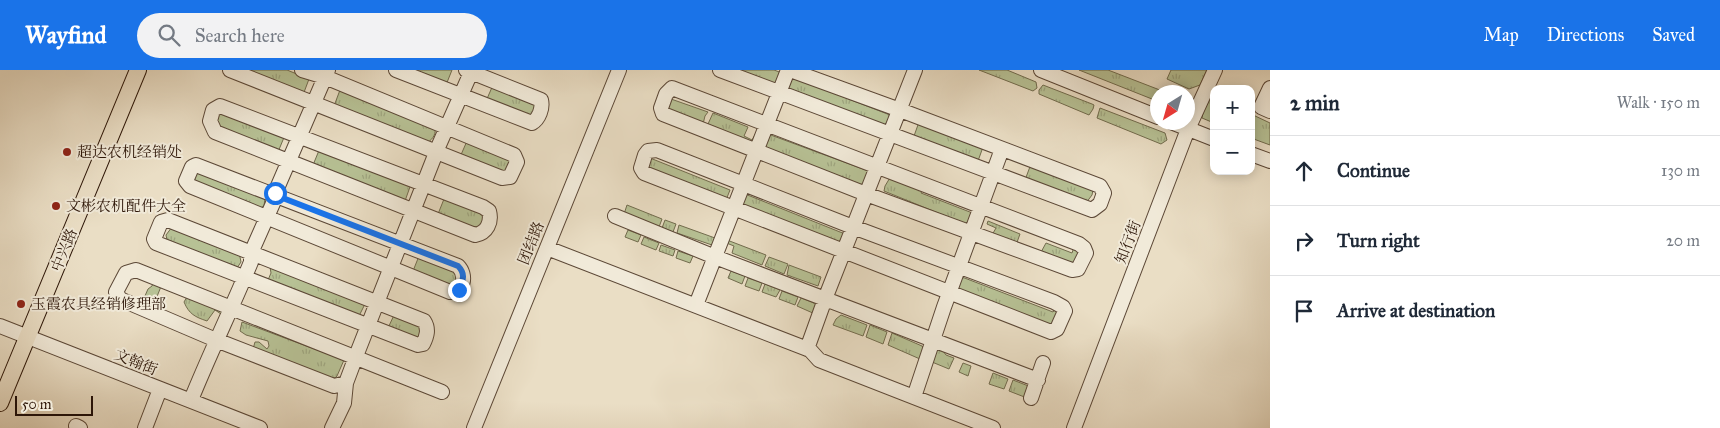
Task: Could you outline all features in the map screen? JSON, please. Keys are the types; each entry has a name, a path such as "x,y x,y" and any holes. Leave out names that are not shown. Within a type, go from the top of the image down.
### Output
{"main road":[{"name":"中兴路","path":"0,402 138,70"}],"street":[{"path":"230,70 502,178 510,177 517,162 514,155 327,73 302,70"},
{"path":"332,428 344,403 346,383 377,301 436,152 461,95 470,71 541,100 542,106 536,120 532,123 461,95 396,70"},
{"name":"团结路","path":"474,428 619,70"},
{"path":"696,305 779,93 789,70 1100,186 1104,193 1100,204 1092,210 993,174 779,93 720,70"},
{"path":"808,349 825,299 915,70"},
{"path":"1041,70 1150,114"},
{"name":"知行街","path":"1195,114 1215,70"},
{"path":"191,400 245,277 251,262 251,253 327,73"},
{"path":"672,88 767,124 1079,244 1086,253 1078,269 1072,270 866,194 663,114 661,108 666,94 672,88"},
{"path":"1270,88 1262,107 1270,111"},
{"path":"220,106 229,108 483,207 489,211 491,217 486,230 481,234 475,235 290,160 215,132 210,121 213,110 220,106"},
{"name":"知行街","path":"1074,428 1188,130"},
{"path":"1191,130 1210,137"},
{"path":"914,398 950,291 1002,149"},
{"path":"657,150 744,184 1054,302 1063,307 1065,311 1056,329 1051,332 644,173 641,168 648,151 657,150"},
{"path":"1255,155 1270,161"},
{"path":"196,165 400,242 458,266 463,271 464,278 459,290 450,292 267,217 190,186 186,182 192,167 196,165"},
{"path":"616,216 715,257 1038,380"},
{"path":"168,220 424,321 427,327 426,338 423,344 418,345 245,277 156,242 154,239 161,222 168,220"},
{"path":"547,248 808,349 819,360 993,428"},
{"path":"346,383 334,386 216,340 120,299 116,292 126,273 136,270 356,356 442,392"},
{"name":"文翰街","path":"0,326 260,428"},
{"path":"1031,398 1043,363"},
{"path":"145,428 160,389"}],"green space":[{"path":"242,70 287,70 309,79 303,95"},
{"path":"408,70 452,70 446,85"},
{"path":"736,70 774,70 782,73 777,86"},
{"path":"979,70 1007,70 1036,82 1037,88 1033,91"},
{"path":"1079,70 1108,70 1150,86 1150,98"},
{"path":"1171,70 1207,70 1200,85 1195,87 1195,85 1180,85 1167,79"},
{"path":"792,77 890,115 886,126 788,88"},
{"path":"493,85 539,103 532,119 486,101"},
{"path":"1043,85 1092,104 1094,105 1093,109 1089,115 1039,94 1039,90"},
{"path":"340,90 435,126 434,136 427,143 334,106"},
{"path":"1210,98 1210,121 1202,118 1204,107"},
{"path":"671,99 708,112 703,124 665,108"},
{"path":"1100,108 1150,127 1150,130 1165,133 1167,140 1161,144 1097,118"},
{"path":"222,112 285,135 278,152 219,128 218,120"},
{"path":"713,113 748,127 744,136 752,140 756,133 758,134 755,144 708,124"},
{"path":"1255,116 1270,123 1270,145 1255,139"},
{"path":"919,122 983,147 978,161 914,136"},
{"path":"768,134 871,172 865,186 764,147"},
{"path":"467,141 511,159 505,175 460,157"},
{"path":"320,148 411,184 405,201 313,165"},
{"path":"650,158 730,190 726,200 646,169"},
{"path":"1031,164 1093,190 1092,195 1086,203 1025,180"},
{"path":"200,171 265,198 264,206 260,208 196,183 194,180"},
{"path":"891,176 922,191 921,193 975,214 970,226 884,191"},
{"path":"745,194 845,234 840,244 741,206"},
{"path":"444,199 485,215 479,230 438,214"},
{"path":"627,205 662,219 659,227 624,214"},
{"path":"665,220 676,224 673,232 662,228"},
{"path":"988,221 1020,234 1016,245 992,235 996,228 987,224"},
{"path":"679,225 715,238 712,245 677,233"},
{"path":"172,227 239,252 241,262 237,268 167,240 166,235"},
{"path":"628,230 641,235 638,242 625,237"},
{"path":"644,237 659,243 656,250 641,244"},
{"path":"727,240 766,255 762,265 732,253 734,246 724,242"},
{"path":"1046,243 1072,253 1074,247 1082,251 1078,265 1040,254"},
{"path":"661,245 675,250 673,256 659,251"},
{"path":"678,251 693,256 690,263 676,258"},
{"path":"419,256 454,269 459,275 453,287 413,271"},
{"path":"769,257 788,264 784,274 765,266"},
{"path":"789,265 821,277 818,286 787,275"},
{"path":"270,267 366,302 359,316 268,280 271,273"},
{"path":"731,271 745,276 742,284 728,278"},
{"path":"962,277 1053,312 1055,309 1060,312 1053,326 957,289"},
{"path":"748,278 762,283 759,291 745,286"},
{"path":"154,281 162,284 152,309 141,305"},
{"path":"765,284 780,290 776,297 762,292"},
{"path":"782,291 798,297 795,305 779,299"},
{"path":"188,295 225,308 221,314 215,310 207,321 203,320 193,314 186,306 184,302"},
{"path":"801,298 819,305 815,314 797,306"},
{"path":"395,313 422,328 418,340 388,328"},
{"path":"841,315 867,325 863,336 833,325"},
{"path":"242,322 344,360 337,376 333,380 253,349 255,342 259,342 267,349 269,346 268,341 246,335 240,331"},
{"path":"870,325 887,332 883,344 866,337"},
{"path":"892,333 922,346 924,349 920,359 888,345"},
{"path":"937,350 943,351 946,355 954,358 949,369 932,362"},
{"path":"963,363 971,366 968,376 959,372"},
{"path":"993,373 1008,379 1004,389 989,384"},
{"path":"1013,380 1031,387 1027,398 1009,391"}],"place":[{"name":"超达农机经销处","path":"67,152"},
{"name":"文彬农机配件大全","path":"56,206"},
{"name":"玉霞农具经销修理部","path":"21,304"}],"route":[{"path":"275,193 275,195 458,266 463,271 464,278 459,290"}]}
